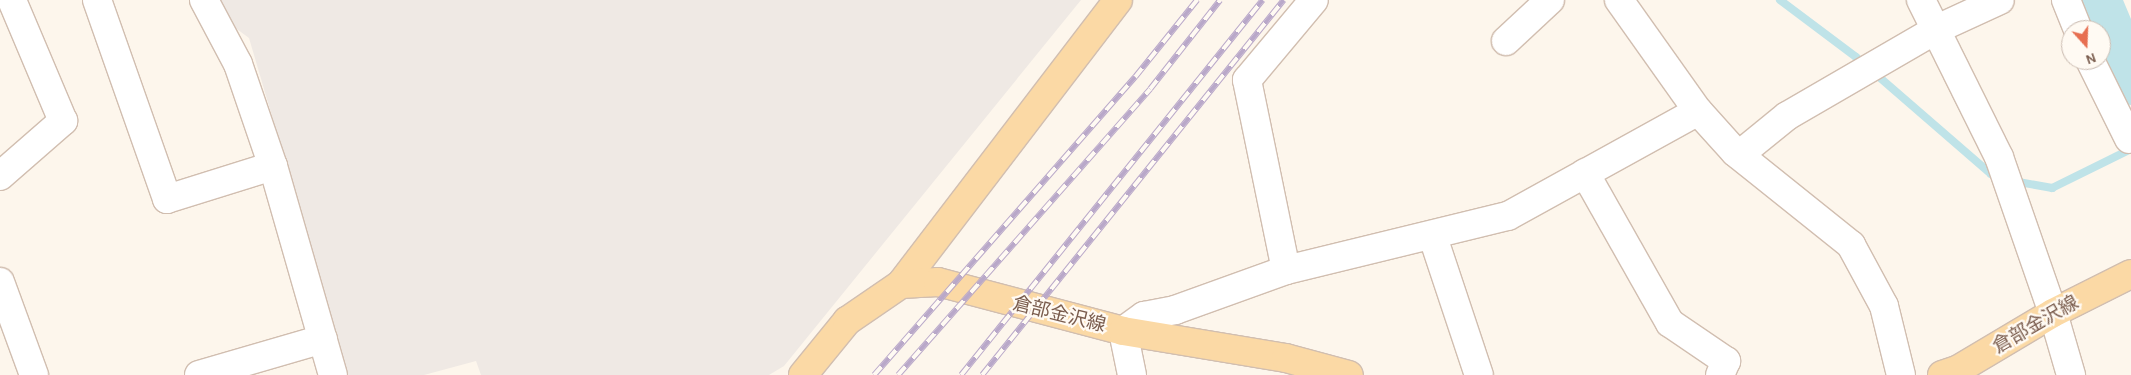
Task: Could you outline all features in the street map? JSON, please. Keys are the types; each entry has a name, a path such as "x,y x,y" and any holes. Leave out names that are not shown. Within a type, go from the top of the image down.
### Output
{"main road":[{"path":"803,375 847,321 901,284 1118,0"},
{"name":"倉部金沢線","path":"1949,374 2054,313 2131,274"},
{"name":"倉部金沢線","path":"901,284 938,282 1122,331 1288,366 1349,375"}],"street":[{"path":"0,176 62,121 12,0"},
{"path":"97,0 167,199 273,166"},
{"path":"204,0 238,64 273,166 334,375"},
{"path":"1286,270 1247,80 1314,0"},
{"path":"1506,40 1550,0"},
{"path":"1619,0 1698,111 1739,155 1851,245 1884,306 1901,375"},
{"path":"1921,0 1937,29 1999,158 2054,313 2070,375"},
{"path":"1739,155 1787,116 1937,29 2000,0"},
{"path":"2066,0 2074,20"},
{"path":"2095,70 2130,139"},
{"path":"1132,375 1122,331 1144,316 1175,310 1286,270 1433,237 1508,216 1698,111"},
{"path":"1585,174 1670,323 1726,360 1720,375"},
{"path":"1433,237 1479,375"},
{"path":"0,282 34,375"},
{"path":"199,375 323,339"}],"shaded area":[{"path":"217,0 1081,0 784,366 769,375 481,375 476,361 424,375 348,375 249,38 226,21"}],"waterway":[{"path":"1780,0 1856,57 1991,174 1998,176"},
{"path":"2097,0 2131,81"},
{"path":"2013,181 2052,188 2131,149"}],"railway":[{"path":"874,375 1135,77 1197,0"},
{"path":"898,375 1150,89 1220,0"},
{"path":"961,375 1263,0"},
{"path":"982,375 1283,0"}]}
